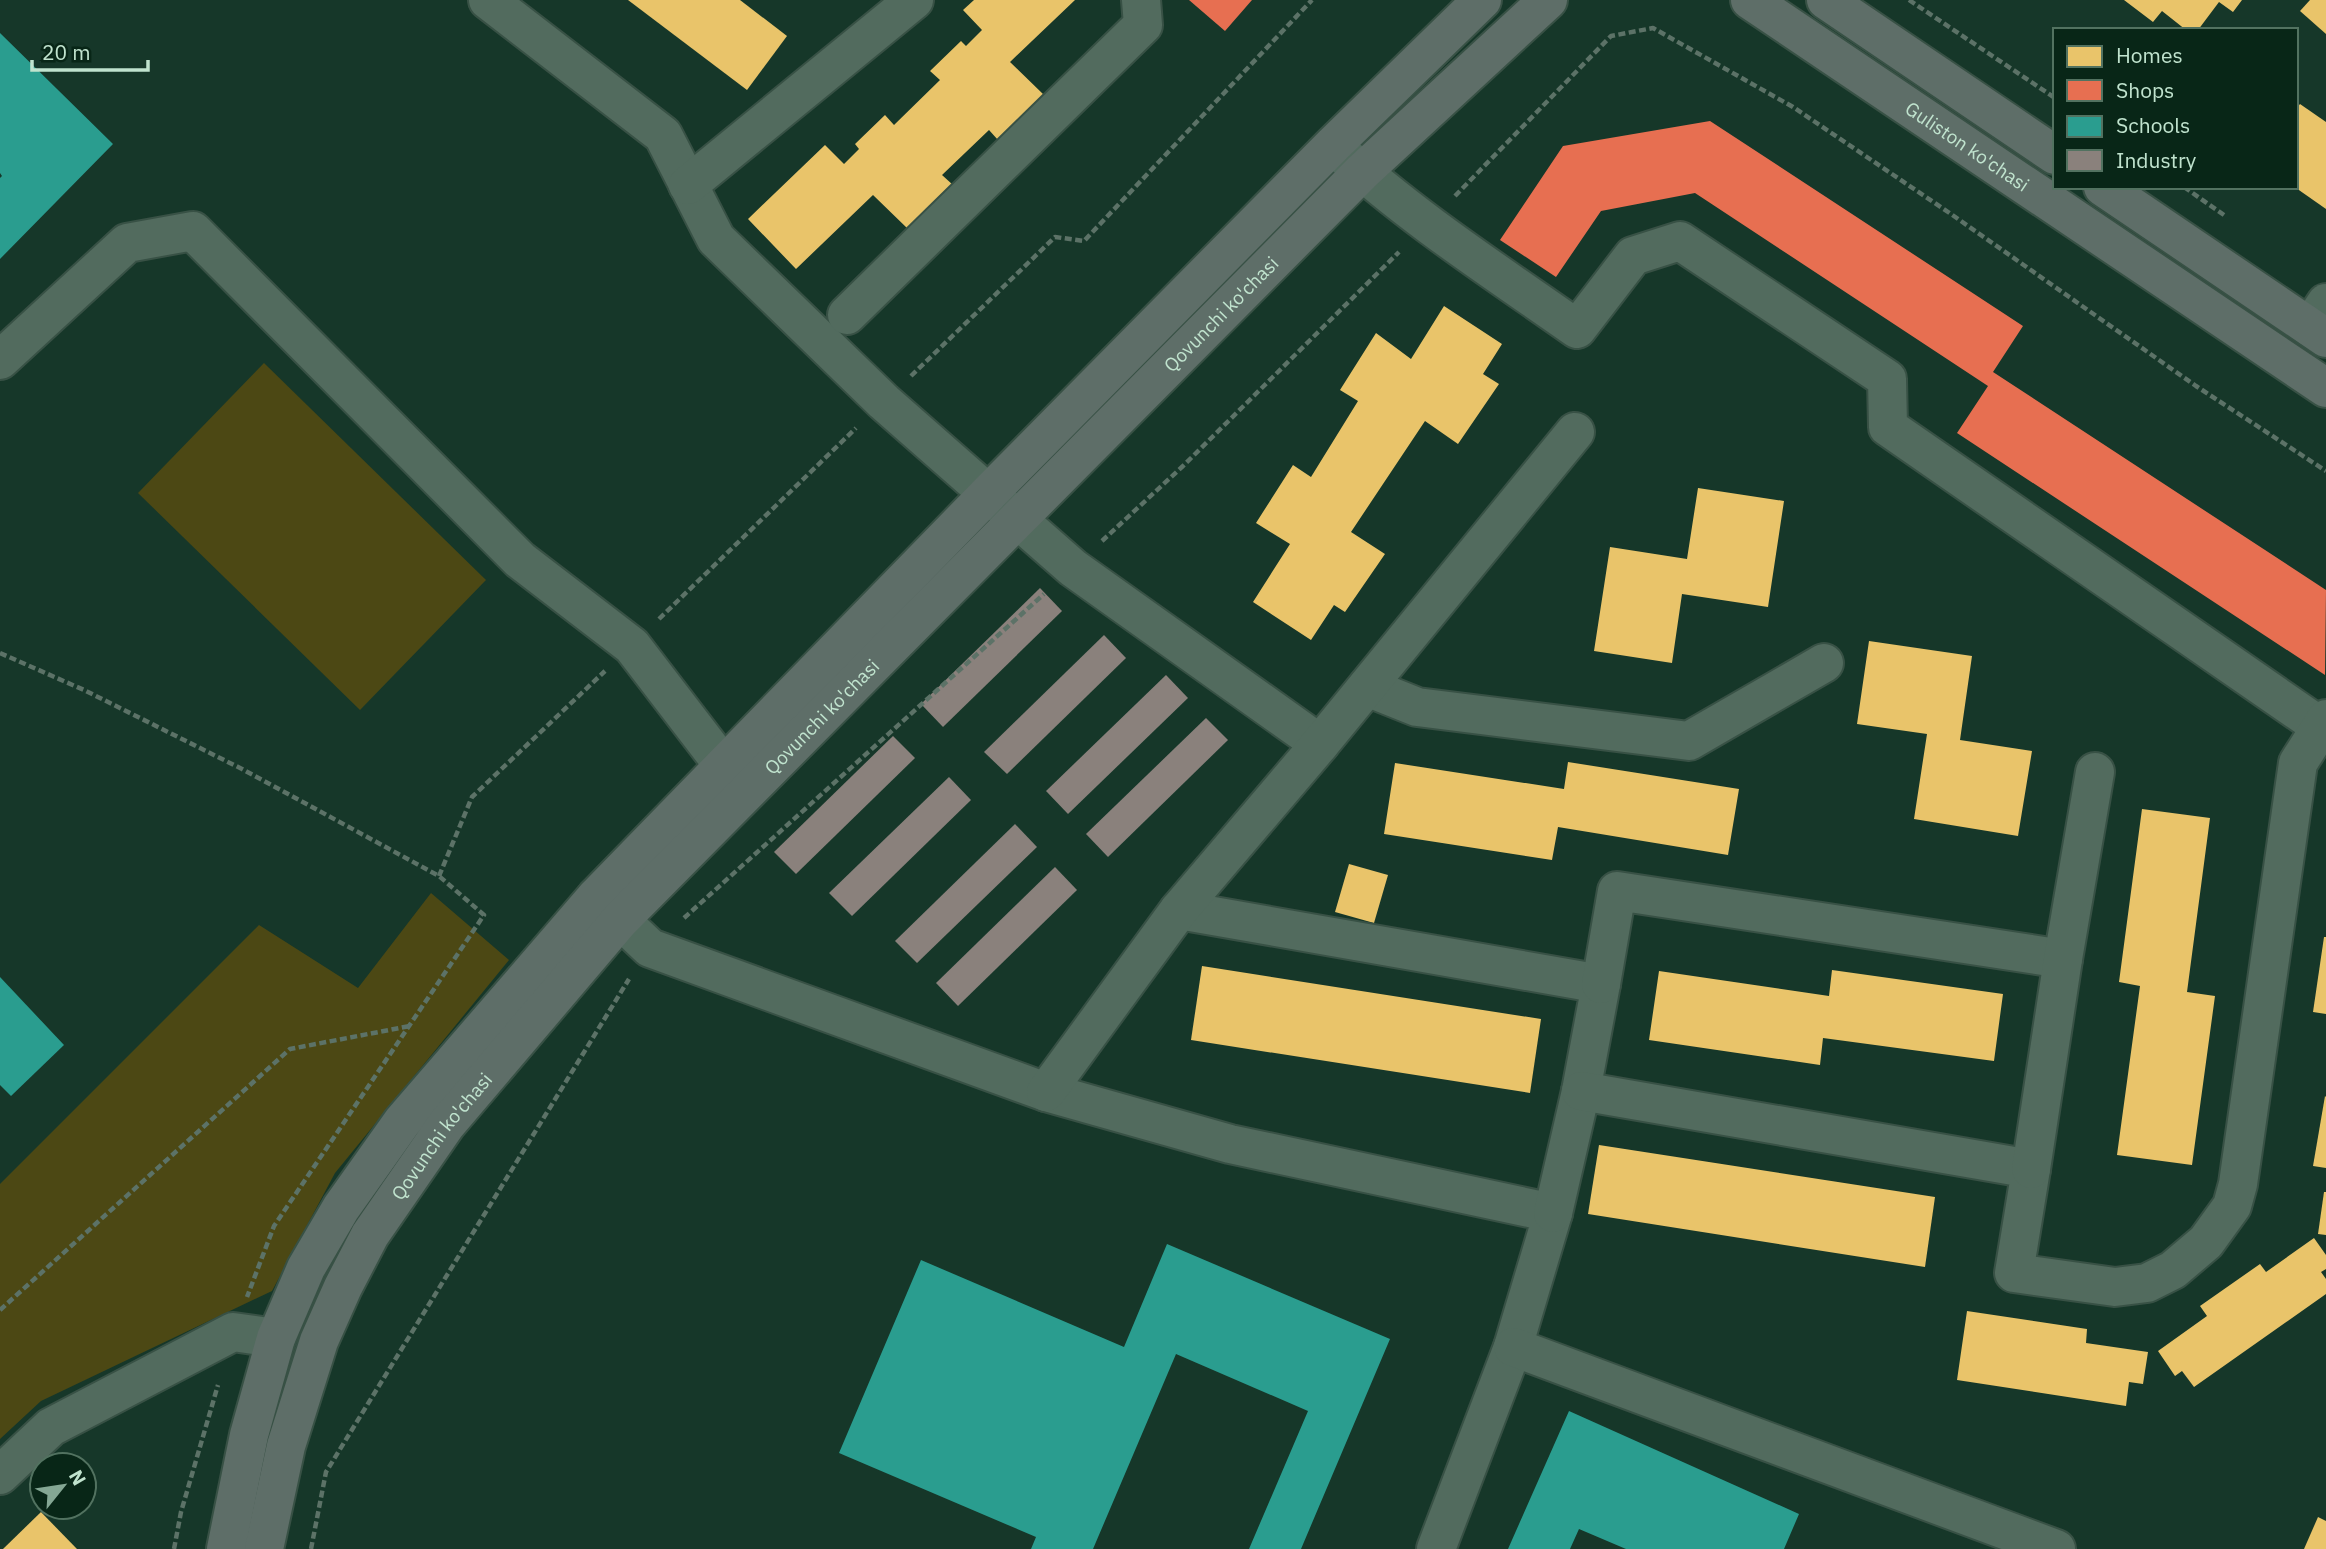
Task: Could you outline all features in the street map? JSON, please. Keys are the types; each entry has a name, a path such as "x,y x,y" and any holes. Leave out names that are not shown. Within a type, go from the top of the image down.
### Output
{"main road":[{"name":"Qovunchi ko'chasi","path":"264,1549 286,1446 306,1379 338,1298 370,1235 446,1125 608,909 723,766 1333,145 1482,0"},
{"name":"Qovunchi ko'chasi","path":"226,1549 249,1435 276,1338 306,1268 341,1208 402,1122 608,909 1018,519 1362,172 1548,0"},
{"name":"Guliston ko'chasi","path":"1750,0 2326,388"},
{"path":"1826,0 2053,154"},
{"path":"2106,189 2321,323"}],"street":[{"path":"488,0 663,135 716,239 884,402 1073,568 1320,744"},
{"path":"688,185 914,0"},
{"path":"847,315 1143,25 1141,0"},
{"path":"1333,145 1362,172 1428,223 1577,329 1633,256 1680,241 1887,379 1888,427 2323,723 2298,763 2238,1184 2232,1206 2206,1242 2173,1270 2147,1283 2115,1287 2014,1273 2095,772"},
{"path":"0,360 127,243 193,231 520,560 632,646 723,766"},
{"path":"1046,1092 1180,910 1320,744 1575,432"},
{"path":"1367,687 1418,707 1689,741 1824,663"},
{"path":"1436,1549 1513,1348 1553,1213 1581,1091 1617,891 2063,959"},
{"path":"608,909 650,948 1046,1092 1230,1144 1553,1213"},
{"path":"1180,910 1601,984"},
{"path":"1581,1091 2031,1169"},
{"path":"0,1475 51,1427 233,1332 276,1338"},
{"path":"1513,1348 2056,1549"}],"path":[{"path":"884,402 1055,237 1084,242 1312,0"},
{"path":"1909,0 2053,97"},
{"path":"311,1549 326,1472 608,1011 650,948 1183,466 1519,133 1611,36 1653,28 1793,107 2196,386 2326,471"},
{"path":"2187,189 2224,215"},
{"path":"0,653 84,690 254,775 439,876 484,915 274,1226 233,1332 181,1512 174,1549"},
{"path":"0,1310 290,1049 410,1026"}],"shaded area":[{"path":"264,363 486,580 360,710 138,493"},
{"path":"431,893 509,960 335,1173 272,1291 41,1401 0,1439 0,1184 259,925 358,988"}],"building: Homes":[{"path":"628,0 740,0 787,36 747,90"},
{"path":"974,0 1075,0 1010,62 1044,95 998,140 989,130 942,175 953,185 908,229 873,195 796,269 748,219 825,145 844,164 859,149 855,144 885,115 894,125 940,80 930,71 961,41 966,46 982,30 963,10"},
{"path":"2124,0 2242,0 2233,12 2219,2 2200,28 2183,28 2162,11 2153,22"},
{"path":"2310,0 2326,0 2326,34 2300,11"},
{"path":"2300,104 2326,122 2326,209 2297,189"},
{"path":"1444,306 1502,344 1483,374 1499,384 1458,444 1425,421 1351,532 1385,554 1345,612 1334,605 1311,640 1253,602 1290,544 1256,523 1293,465 1311,477 1358,401 1340,390 1376,333 1411,359"},
{"path":"1698,488 1784,501 1768,607 1682,594 1672,663 1594,651 1610,547 1687,559"},
{"path":"1869,641 1972,656 1960,740 2032,751 2018,836 1914,819 1927,734 1857,724"},
{"path":"1568,762 1739,789 1728,855 1558,827 1552,860 1384,834 1395,763 1564,789"},
{"path":"2142,809 2210,818 2187,992 2215,996 2192,1165 2117,1155 2140,986 2119,982"},
{"path":"1349,864 1388,875 1374,923 1335,912"},
{"path":"2326,937 2326,1014 2313,1012"},
{"path":"1202,966 1541,1019 1530,1093 1191,1040"},
{"path":"1832,970 2003,994 1994,1061 1823,1038 1820,1065 1649,1040 1659,971 1829,996"},
{"path":"2326,1097 2326,1168 2313,1166"},
{"path":"1599,1145 1935,1197 1925,1267 1588,1214"},
{"path":"2326,1192 2326,1235 2318,1234"},
{"path":"2314,1238 2326,1255 2326,1269 2321,1272 2326,1279 2326,1294 2194,1387 2182,1371 2175,1376 2158,1351 2207,1316 2200,1306 2260,1264 2266,1272"},
{"path":"1967,1311 2087,1329 2086,1343 2148,1352 2143,1384 2129,1382 2126,1406 1957,1380"},
{"path":"2318,1517 2326,1521 2326,1549 2304,1549"},
{"path":"32,1521 50,1521 77,1549 3,1549"}],"building: Shops":[{"path":"1189,0 1252,0 1225,31"},
{"path":"1710,121 2023,326 1993,372 2326,590 2325,675 1957,433 1988,386 1695,193 1601,211 1556,277 1500,240 1563,146"}],"building: Schools":[{"path":"0,33 113,144 0,259 2,176"},
{"path":"0,977 64,1045 11,1096 0,1085"},
{"path":"1167,1244 1390,1339 1301,1549 1249,1549 1308,1411 1176,1354 1093,1549 1031,1549 1036,1537 839,1453 921,1260 1124,1347"},
{"path":"1569,1411 1799,1514 1784,1549 1626,1549 1579,1529 1570,1549 1508,1549"}],"building: Industry":[{"path":"1040,588 1062,611 943,727 921,704"},
{"path":"1104,635 1126,658 1007,774 984,752"},
{"path":"1166,675 1188,698 1068,814 1046,791"},
{"path":"1206,718 1228,740 1108,857 1086,834"},
{"path":"893,736 915,758 796,874 774,852"},
{"path":"949,777 971,800 852,916 829,893"},
{"path":"1015,824 1037,847 917,963 895,941"},
{"path":"1055,867 1077,890 958,1006 936,983"}]}
